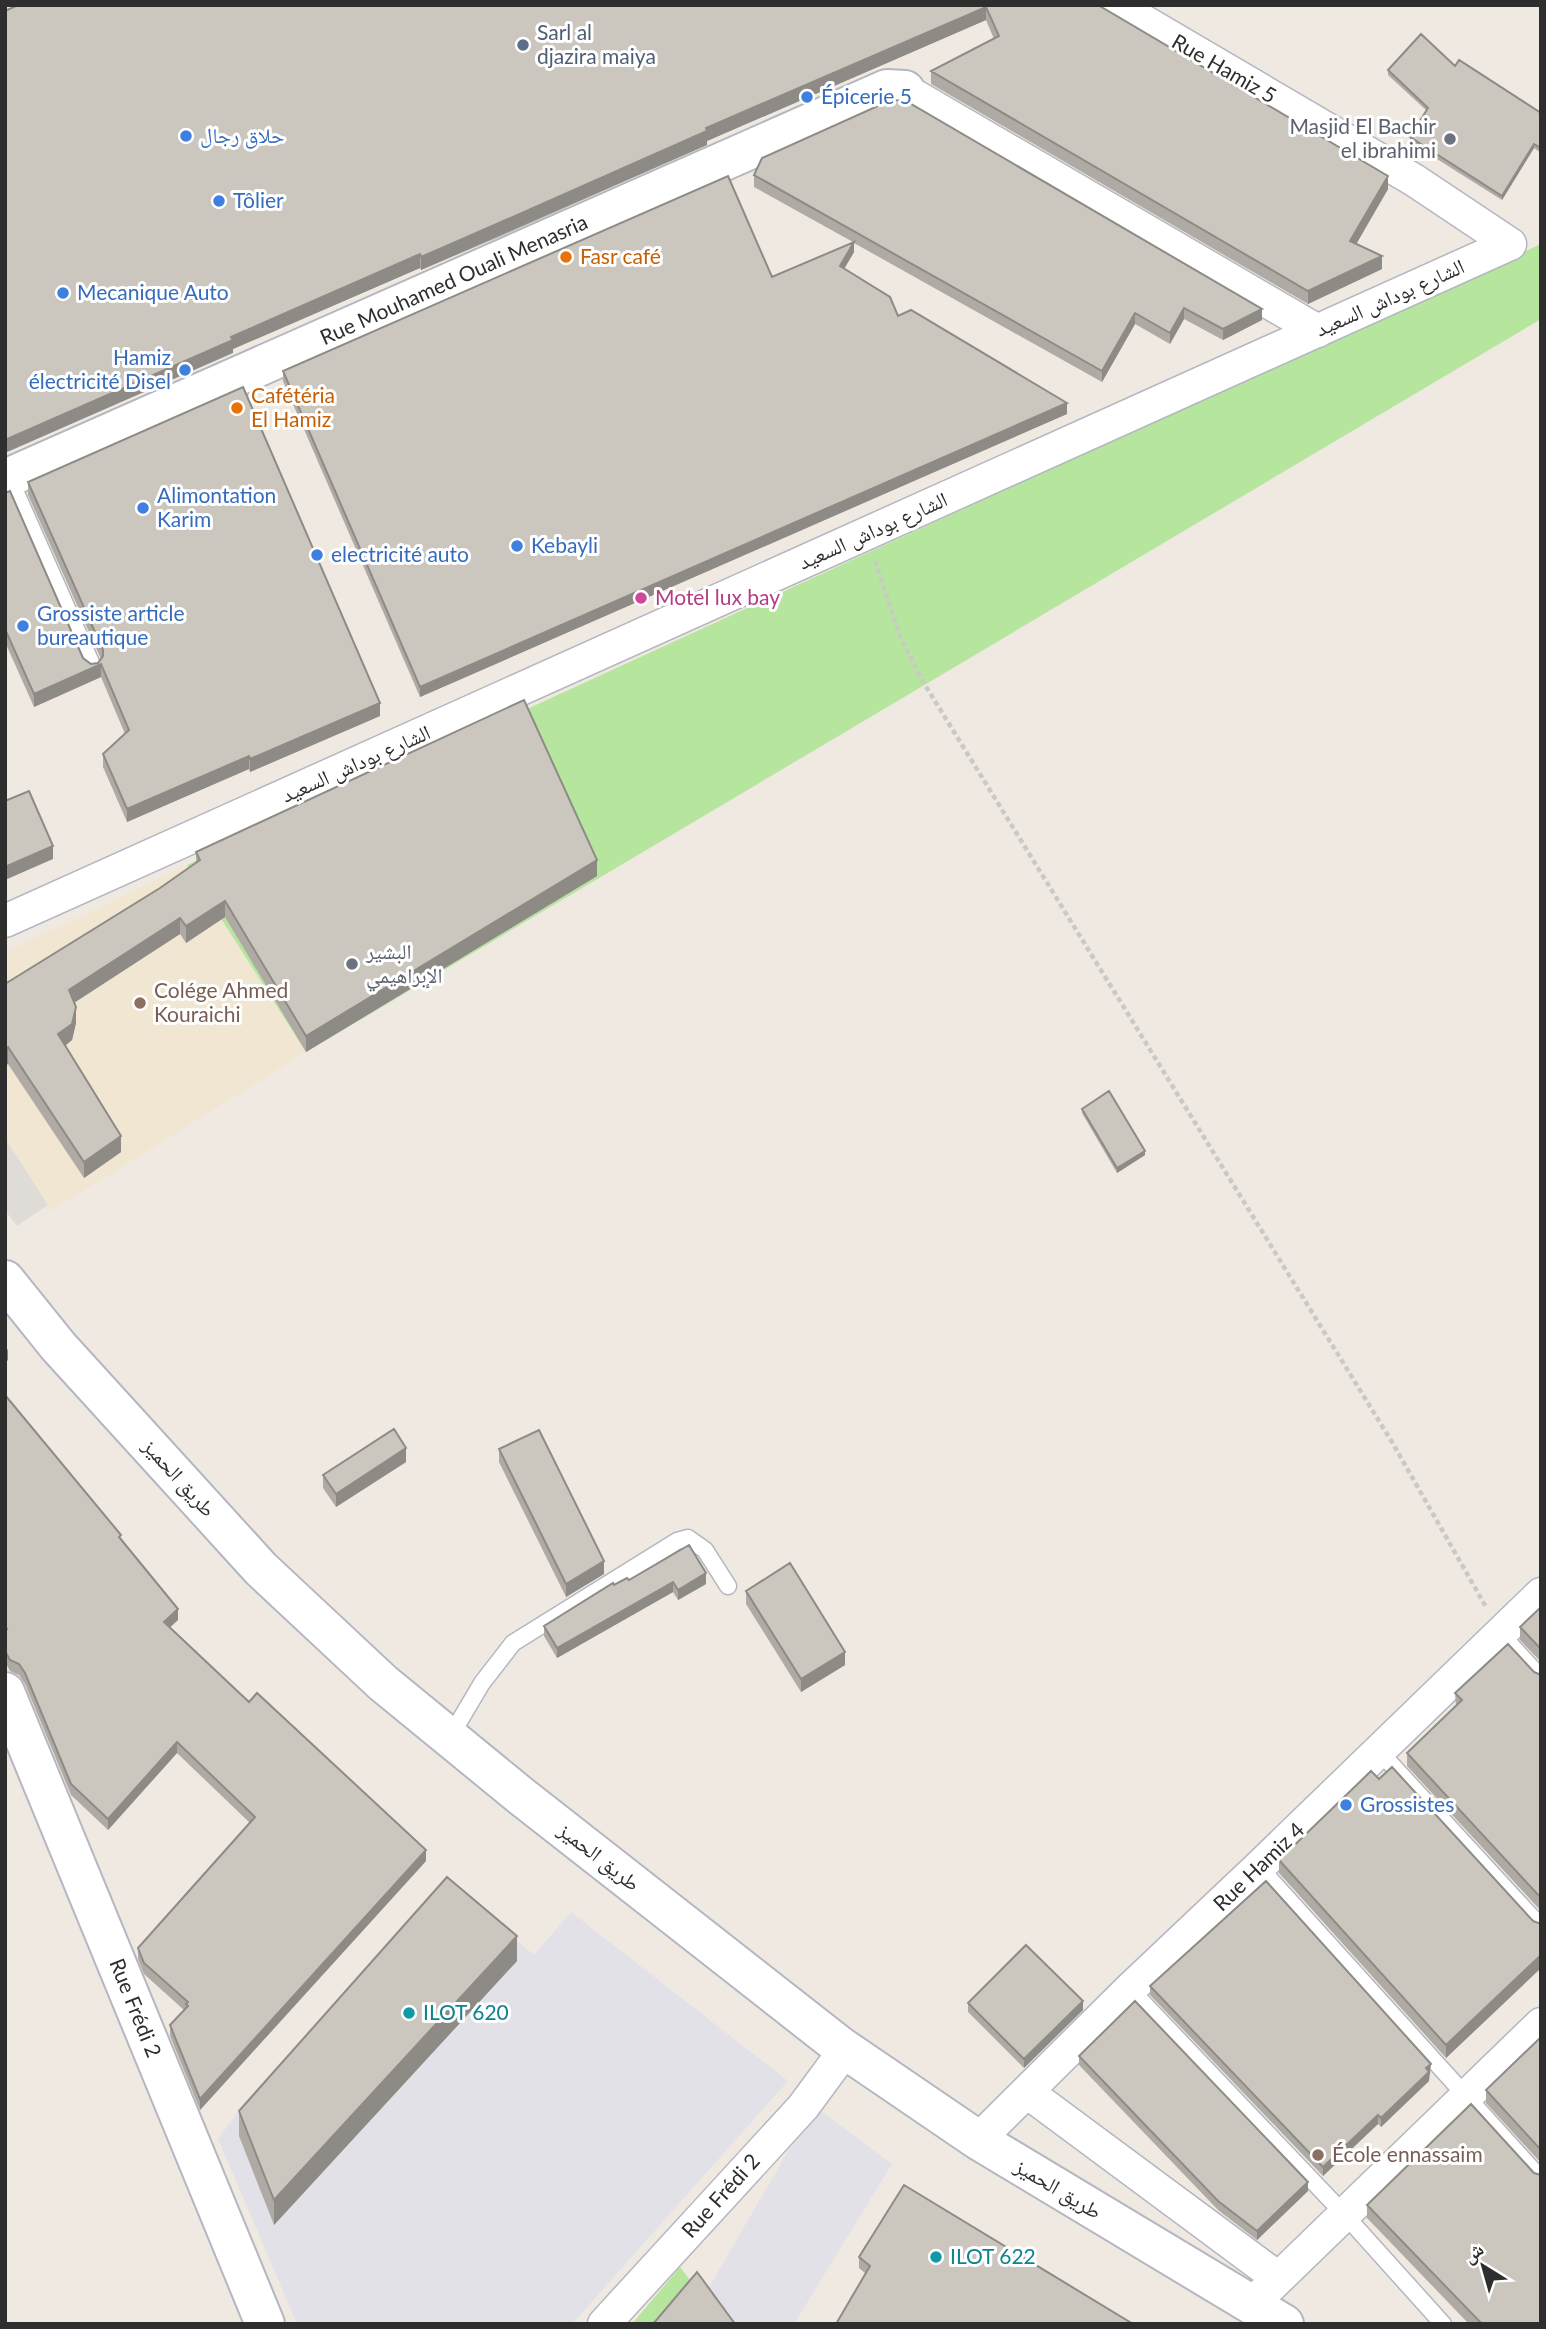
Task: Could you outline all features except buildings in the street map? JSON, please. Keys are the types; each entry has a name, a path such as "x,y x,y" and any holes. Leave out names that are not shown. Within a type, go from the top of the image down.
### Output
{"main road":[{"name":"Rue Mouhamed Ouali Menasria","path":"7,478 887,89 905,90"},
{"name":"طريق الحميز","path":"5,1280 58,1346 261,1569 383,1683 840,2046 978,2140 1249,2314"},
{"name":"طريق الحميز","path":"5,1311 43,1358 248,1582 370,1698 509,1810 834,2065 967,2156 1249,2314 1284,2324"},
{"name":"Rue Frédi 2","path":"5,1692 265,2324"}],"street":[{"name":"Rue Hamiz 5","path":"1116,5 1414,180 1510,244"},
{"path":"905,90 1318,331"},
{"name":"الشارع بوداش السعيد","path":"5,921 1510,244"},
{"name":"Rue Hamiz 4","path":"978,2140 1130,1989 1541,1594"},
{"path":"1249,2314 1278,2278 1541,2024"},
{"name":"Rue Frédi 2","path":"604,2324 803,2107 834,2065"},
{"path":"1027,2092 1278,2278"}],"lane":[{"path":"7,478 93,667"},
{"path":"450,1737 482,1683 513,1643 677,1541 688,1538 705,1550 729,1586"},
{"path":"1500,1633 1541,1678"},
{"path":"1379,1751 1541,1927"},
{"path":"1259,1867 1541,2179"},
{"path":"1130,1989 1344,2214 1443,2324"}],"path":[{"path":"862,536 876,564 900,636 922,680 1392,1442 1500,1633"}],"shaded area":[{"name":"Colége Ahmed Kouraichi","path":"187,865 306,1052 51,1211 5,1137 5,953"},
{"path":"5,1138 48,1205 17,1226 5,1210"},
{"path":"448,1883 534,1955 571,1912 788,2081 572,2324 297,2324 218,2139 240,2109"},
{"path":"814,2106 892,2164 794,2324 729,2324 707,2291"}],"green space":[{"path":"1541,244 1541,319 306,1052 187,865"},
{"path":"680,2267 697,2289 668,2324 632,2324"}],"place":[{"name":"Sarl al djazira maiya","path":"523,45"},
{"name":"Épicerie 5","path":"807,97"},
{"name":"حلاق رجال","path":"186,136"},
{"name":"Masjid El Bachir el ibrahimi","path":"1450,139"},
{"name":"Tôlier","path":"219,201"},
{"name":"Fasr café","path":"566,257"},
{"name":"Mecanique Auto","path":"63,293"},
{"name":"Hamiz électricité Disel","path":"185,370"},
{"name":"Cafétéria El Hamiz","path":"237,408"},
{"name":"Alimontation Karim","path":"143,508"},
{"name":"Kebayli","path":"517,546"},
{"name":"electricité auto","path":"317,555"},
{"name":"Motel lux bay","path":"641,598"},
{"name":"Grossiste article bureautique","path":"23,626"},
{"name":"البشير الإبراهيمي","path":"352,964"},
{"name":"Colége Ahmed Kouraichi","path":"140,1003"},
{"name":"Grossistes","path":"1346,1805"},
{"name":"ILOT 620","path":"409,2013"},
{"name":"École ennassaim","path":"1318,2155"},
{"name":"ILOT 622","path":"936,2257"}]}
